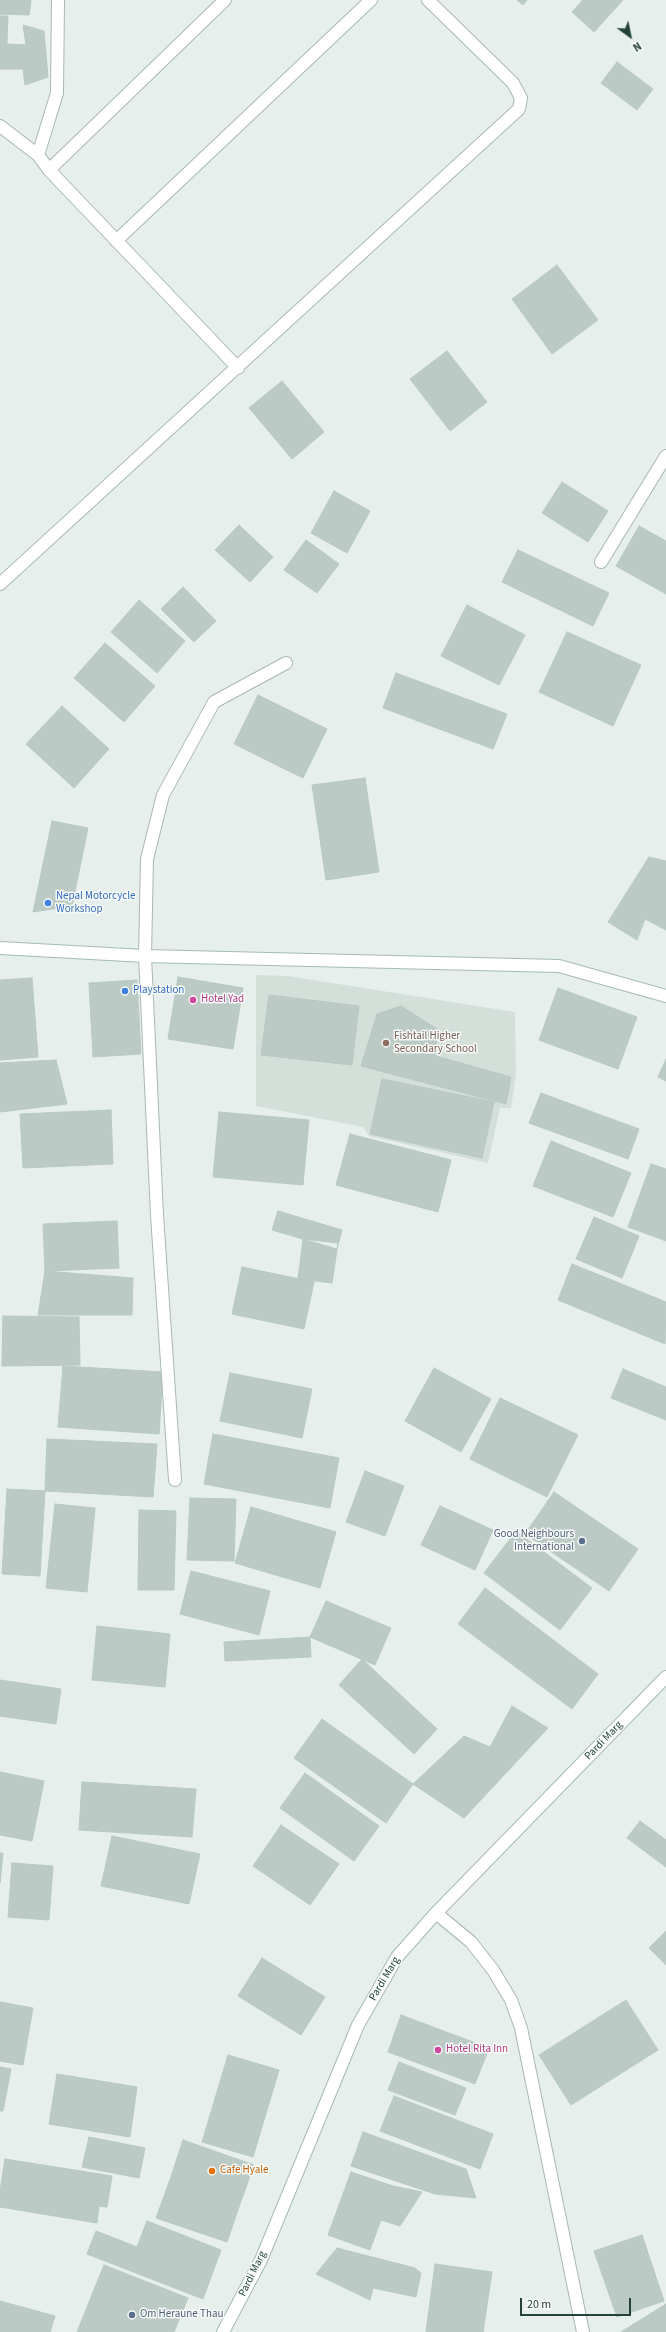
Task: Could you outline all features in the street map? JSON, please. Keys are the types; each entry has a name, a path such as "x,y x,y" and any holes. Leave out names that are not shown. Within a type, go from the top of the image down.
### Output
{"main road":[{"path":"38,155 57,93 58,0"},
{"path":"48,170 225,0"},
{"path":"116,241 371,0"},
{"path":"0,584 520,109 521,98 513,83 428,0"},
{"path":"0,126 38,155 48,170 238,368"},
{"path":"601,562 666,456"},
{"path":"175,1480 156,1215 145,956 147,859 163,795 214,702 286,663"},
{"path":"0,948 145,956 560,966 666,996"},
{"name":"Pardi Marg","path":"223,2332 261,2260 358,2025 397,1957 436,1913 666,1677"},
{"path":"436,1913 471,1942 493,1970 511,2000 521,2028 583,2332"}],"shaded area":[{"name":"Fishtail Higher Secondary School","path":"256,975 288,976 515,1012 516,1075 511,1108 500,1108 488,1163 369,1136 363,1127 256,1106"}],"building":[{"path":"0,0 31,0 29,15 0,14"},
{"path":"517,0 527,0 523,5"},
{"path":"583,0 623,0 594,32 572,12"},
{"path":"0,16 8,16 7,44 26,45 23,25 44,31 48,77 25,85 23,69 0,69"},
{"path":"617,62 653,89 637,110 601,83"},
{"path":"557,265 598,320 552,354 512,299"},
{"path":"447,351 487,402 450,431 410,379"},
{"path":"282,381 324,432 292,459 249,408"},
{"path":"562,482 608,511 588,542 542,513"},
{"path":"334,491 370,511 347,553 311,533"},
{"path":"239,525 273,557 250,582 215,550"},
{"path":"639,526 666,541 666,594 616,566"},
{"path":"306,540 339,564 317,593 284,570"},
{"path":"518,550 609,593 593,626 502,582"},
{"path":"183,587 216,621 194,642 161,609"},
{"path":"139,600 185,641 157,673 111,632"},
{"path":"467,605 525,635 499,685 441,656"},
{"path":"567,632 641,665 613,726 539,692"},
{"path":"105,643 155,686 124,722 74,678"},
{"path":"396,673 507,714 493,749 383,708"},
{"path":"258,695 327,729 303,778 234,744"},
{"path":"62,706 109,749 74,788 26,744"},
{"path":"365,778 379,872 326,880 312,785"},
{"path":"52,821 88,828 72,906 33,912"},
{"path":"649,857 666,861 666,930 645,919 637,940 608,922"},
{"path":"178,977 243,988 233,1049 168,1039"},
{"path":"32,978 38,1057 0,1060 0,980"},
{"path":"137,980 141,1054 93,1057 89,983"},
{"path":"558,988 637,1017 618,1069 539,1040"},
{"path":"269,995 359,1006 352,1065 261,1055"},
{"path":"401,1006 437,1029 436,1056 511,1077 506,1104 361,1066 377,1014"},
{"path":"666,1059 666,1081 658,1077"},
{"path":"56,1060 67,1104 0,1112 0,1063"},
{"path":"382,1079 494,1102 482,1158 370,1134"},
{"path":"541,1093 639,1129 628,1159 529,1123"},
{"path":"111,1110 113,1164 23,1168 20,1114"},
{"path":"219,1112 309,1120 303,1185 213,1177"},
{"path":"350,1134 451,1160 438,1212 336,1185"},
{"path":"551,1141 631,1173 613,1217 533,1186"},
{"path":"651,1164 666,1169 666,1241 628,1227"},
{"path":"278,1211 342,1230 337,1249 272,1230"},
{"path":"594,1217 639,1236 622,1278 576,1259"},
{"path":"117,1221 119,1268 45,1271 43,1224"},
{"path":"303,1239 338,1243 332,1283 298,1279"},
{"path":"572,1264 666,1302 665,1344 558,1300"},
{"path":"242,1267 314,1282 304,1329 232,1314"},
{"path":"45,1271 133,1278 132,1315 38,1315"},
{"path":"3,1316 79,1317 80,1365 2,1366"},
{"path":"63,1366 163,1372 159,1434 58,1427"},
{"path":"434,1368 491,1399 461,1452 405,1421"},
{"path":"623,1369 666,1387 666,1420 611,1398"},
{"path":"230,1373 312,1389 302,1438 220,1421"},
{"path":"500,1398 578,1435 547,1497 470,1459"},
{"path":"213,1434 339,1458 330,1508 204,1484"},
{"path":"47,1439 157,1444 153,1497 45,1491"},
{"path":"365,1471 404,1486 385,1536 346,1522"},
{"path":"7,1489 45,1491 40,1576 2,1574"},
{"name":"Good Neighbours International","path":"554,1492 638,1549 609,1591 525,1534"},
{"path":"190,1498 236,1499 234,1561 187,1560"},
{"path":"55,1504 95,1508 87,1592 46,1588"},
{"path":"440,1506 493,1530 475,1570 421,1545"},
{"path":"251,1507 336,1532 320,1588 235,1563"},
{"path":"139,1510 176,1511 174,1590 138,1590"},
{"path":"516,1531 592,1588 560,1630 484,1573"},
{"path":"191,1571 270,1591 259,1635 180,1614"},
{"path":"485,1588 598,1674 572,1709 458,1624"},
{"path":"326,1601 391,1628 375,1665 310,1637"},
{"path":"97,1626 170,1634 165,1687 92,1680"},
{"path":"310,1637 311,1657 225,1661 224,1642"},
{"path":"362,1659 437,1729 414,1754 339,1685"},
{"path":"0,1680 61,1689 56,1724 0,1716"},
{"path":"512,1706 548,1728 464,1818 413,1784 464,1736 490,1747"},
{"path":"322,1719 413,1784 386,1823 294,1758"},
{"path":"0,1772 44,1781 32,1841 0,1835"},
{"path":"305,1773 379,1826 354,1861 280,1808"},
{"path":"82,1782 196,1789 192,1837 79,1830"},
{"path":"640,1821 666,1840 666,1867 627,1838"},
{"path":"281,1825 339,1864 310,1905 253,1866"},
{"path":"112,1836 200,1854 189,1904 101,1886"},
{"path":"0,1853 3,1853 0,1883"},
{"path":"12,1863 53,1866 49,1920 8,1917"},
{"path":"666,1931 666,1965 649,1948"},
{"path":"262,1958 325,1997 301,2035 238,1996"},
{"path":"626,2000 658,2050 571,2105 539,2055"},
{"path":"0,2002 33,2008 23,2065 0,2061"},
{"name":"Hotel Rita Inn","path":"401,2015 489,2048 475,2084 388,2052"},
{"path":"228,2055 279,2070 253,2157 202,2142"},
{"path":"399,2062 466,2088 455,2115 388,2090"},
{"path":"0,2067 11,2069 3,2111 0,2111"},
{"path":"57,2074 137,2087 130,2137 49,2124"},
{"path":"394,2096 493,2134 480,2169 380,2131"},
{"path":"363,2132 466,2169 476,2198 435,2194 351,2166"},
{"path":"89,2137 145,2148 139,2178 82,2167"},
{"name":"Cafe Hyale","path":"183,2140 254,2165 241,2201 171,2177"},
{"path":"5,2159 112,2176 107,2207 99,2206 97,2223 0,2207 0,2191"},
{"path":"351,2172 393,2186 422,2192 400,2226 381,2220 370,2250 328,2235"},
{"path":"171,2177 241,2201 227,2242 156,2218"},
{"path":"147,2221 221,2250 203,2299 87,2254 96,2231 137,2247"},
{"path":"642,2235 664,2301 617,2317 594,2251"},
{"path":"337,2248 415,2268 421,2273 416,2297 373,2288 370,2300 316,2274"},
{"path":"435,2264 492,2272 483,2332 426,2332"},
{"name":"Om Heraune Thau","path":"104,2265 188,2298 174,2332 77,2332"},
{"path":"0,2301 55,2316 50,2332 0,2332"},
{"path":"666,2304 666,2332 621,2332"}],"place":[{"name":"Nepal Motorcycle Workshop","path":"48,903"},
{"name":"Playstation","path":"125,991"},
{"name":"Hotel Yad","path":"193,1000"},
{"name":"Fishtail Higher Secondary School","path":"386,1043"},
{"name":"Good Neighbours International","path":"582,1541"},
{"name":"Hotel Rita Inn","path":"438,2050"},
{"name":"Cafe Hyale","path":"212,2171"},
{"name":"Om Heraune Thau","path":"132,2315"}]}
